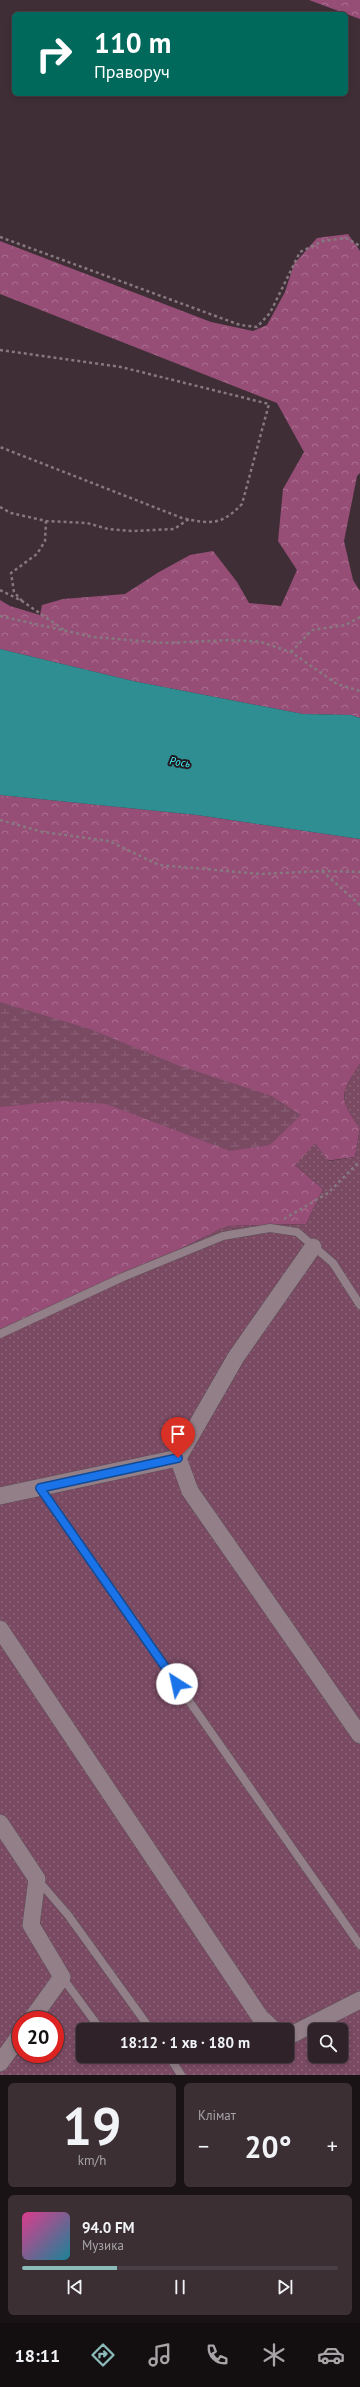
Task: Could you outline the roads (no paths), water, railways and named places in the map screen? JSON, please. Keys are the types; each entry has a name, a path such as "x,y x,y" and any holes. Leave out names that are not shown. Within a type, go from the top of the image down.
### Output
{"street":[{"path":"0,1496 178,1458 236,1357 313,1247"},
{"path":"178,1458 190,1491 360,1735"},
{"path":"0,1629 256,2011 267,2023"},
{"path":"0,1823 37,1880 31,1925 62,1977 37,2011"},
{"path":"294,2033 360,2000"},
{"path":"0,2063 12,2046"}],"lane":[{"path":"0,1334 122,1277 223,1236 270,1228 297,1232 333,1263 360,1305"},
{"path":"40,1488 360,1945"},
{"path":"37,1880 68,1915 146,2023"},
{"path":"62,1977 96,2023"},
{"path":"174,2063 182,2075"}],"water":[{"name":"Рось","path":"0,649 133,681 303,714 351,715 360,718 360,839 197,815 0,795"}]}
